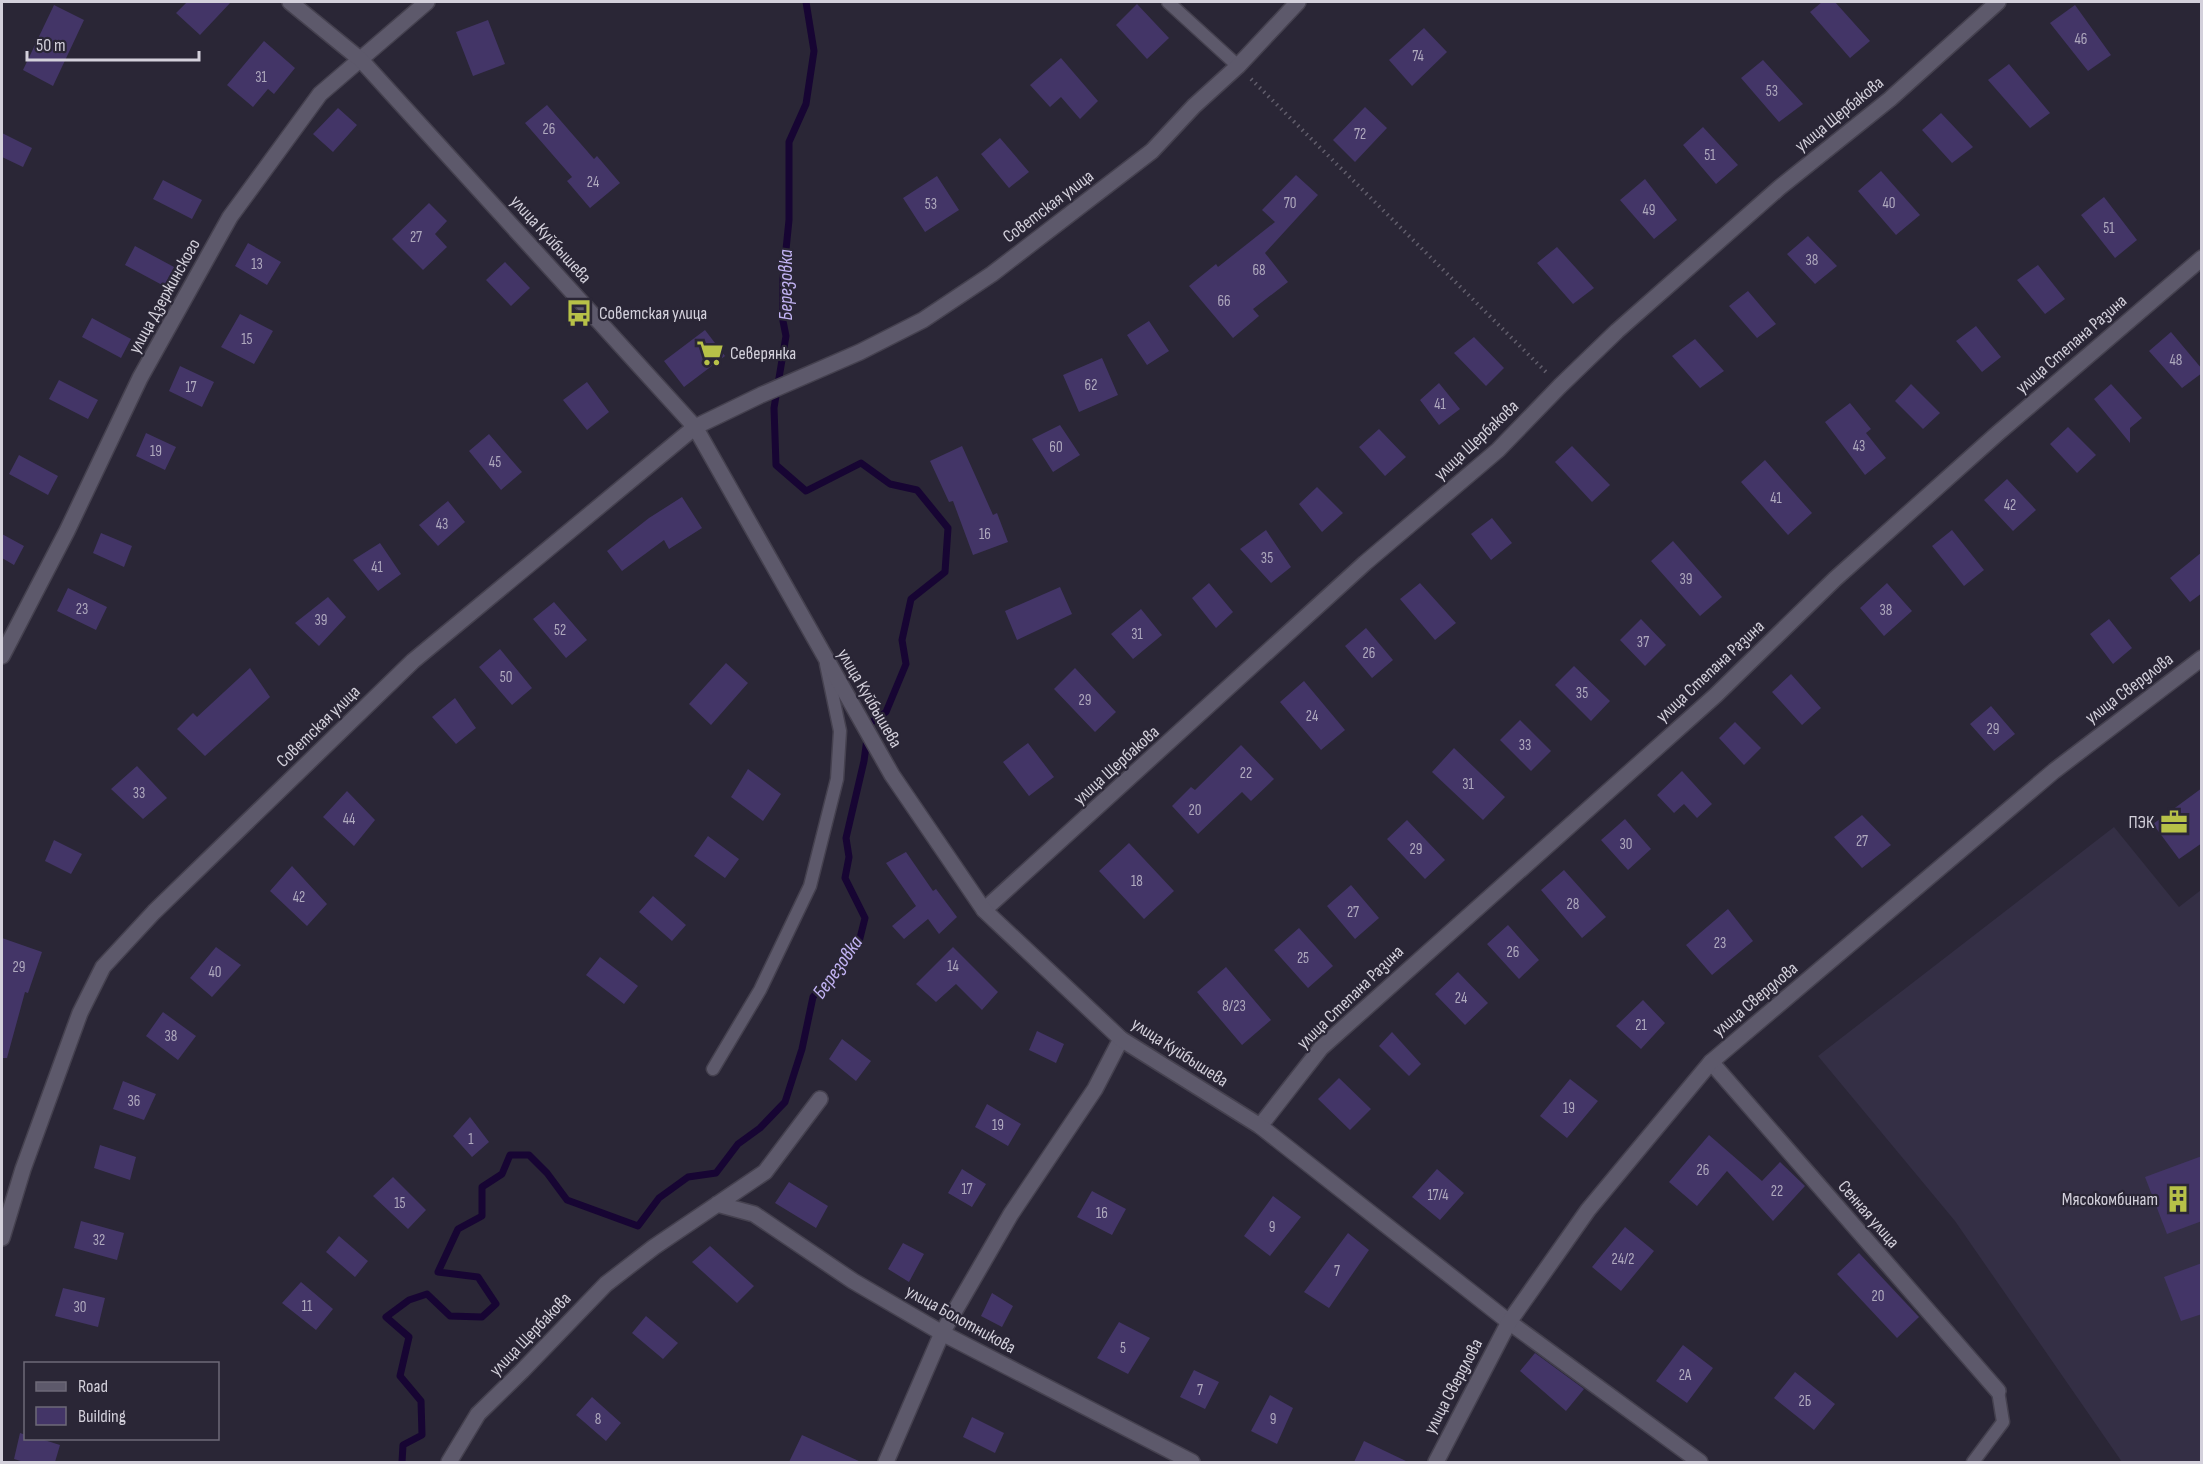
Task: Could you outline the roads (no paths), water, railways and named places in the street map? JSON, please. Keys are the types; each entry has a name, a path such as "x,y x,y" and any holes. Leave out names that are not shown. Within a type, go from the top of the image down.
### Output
{"street":[{"name":"улица Куйбышева","path":"290,2 361,60 695,427 892,775 984,910 1121,1039 1260,1126 1509,1323 1700,1462"},
{"name":"улица Дзержинского","path":"2,656 67,531 140,378 230,217 320,94 427,2"},
{"name":"Советская улица","path":"2,1238 23,1169 80,1013 103,967 154,912 413,661 695,427 923,320 992,274 1152,151 1194,106 1238,66 1298,2"},
{"name":"улица Щербакова","path":"984,910 1365,563 1498,450 1617,331 1779,188 1890,99 1998,2"},
{"name":"улица Степана Разина","path":"1260,1126 1321,1048 1716,694 1835,579 1981,448 2202,258"},
{"name":"улица Свердлова","path":"1436,1462 1509,1323 1588,1210 1711,1062 2054,771 2202,658"},
{"path":"886,1462 942,1333 1011,1214 1095,1089 1121,1039"},
{"name":"Сенная улица","path":"1711,1062 1998,1391"},
{"name":"улица Щербакова","path":"449,1462 478,1414 606,1284 654,1246 765,1172 820,1099"},
{"name":"улица Болотникова","path":"717,1204 754,1214 853,1281 942,1333 1192,1462"}],"lane":[{"path":"1168,2 1238,66"},
{"path":"713,1069 760,990 810,886 837,779 840,731 825,660"},
{"path":"1973,1462 2003,1422 1998,1391"}],"waterway":[{"name":"Березовка","path":"402,1462 403,1445 422,1435 421,1401 400,1376 409,1337 386,1317 409,1300 427,1294 450,1316 482,1317 496,1304 478,1277 438,1272 458,1229 482,1216 482,1187 502,1174 510,1155 529,1155 547,1173 567,1200 638,1226 659,1198 688,1177 716,1173 738,1144 760,1128 785,1102 802,1049 813,997 859,942 865,918 845,878 849,857 846,838 864,761 869,724 886,712 906,664 902,640 911,599 945,572 948,528 917,490 890,484 861,463 806,491 776,465 774,408 786,336 783,321 783,279 789,220 789,142 806,104 814,51 806,2"}],"place":[{"name":"Советская улица","path":"579,313"},
{"name":"Северянка","path":"710,353"},
{"name":"ПЭК","path":"2174,822"},
{"name":"Мясокомбинат","path":"2178,1199"}]}
